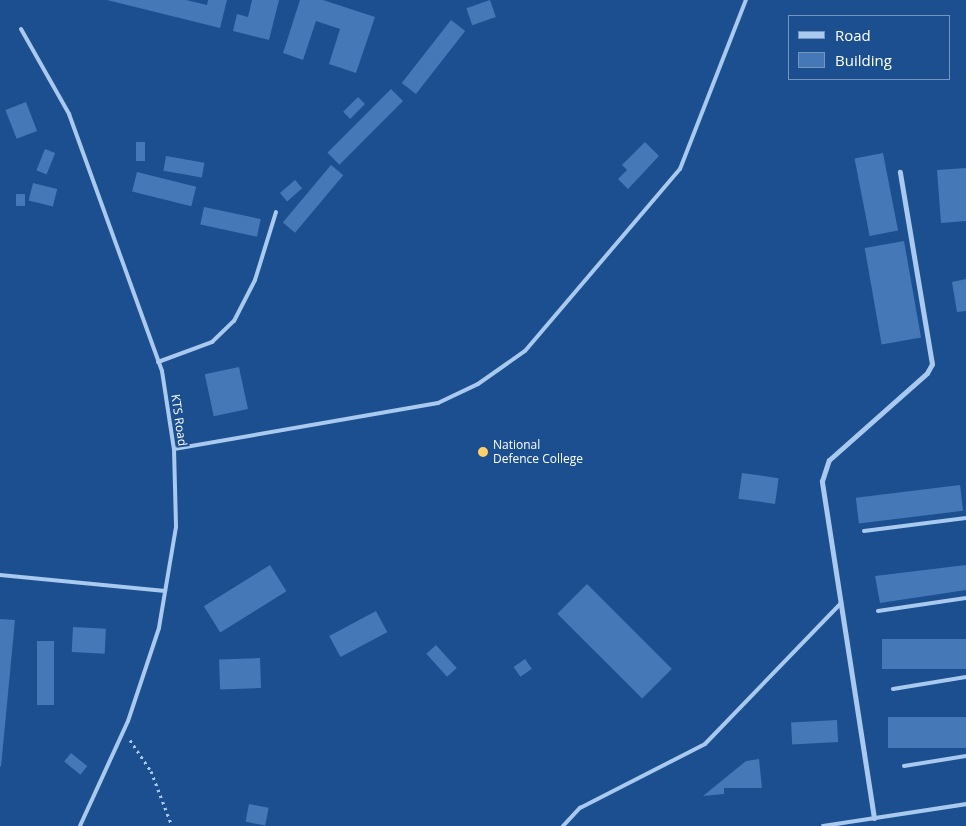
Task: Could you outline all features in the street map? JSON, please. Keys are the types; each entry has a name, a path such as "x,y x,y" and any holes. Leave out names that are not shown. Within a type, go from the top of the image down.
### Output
{"street":[{"path":"874,818 841,603 824,470 829,460 927,374 932,364 900,172"}],"lane":[{"path":"174,449 438,403 478,384 525,351 680,169 746,0"},
{"name":"KTS Road","path":"21,29 69,114 158,362 174,449 176,527 159,628 123,732 80,826"},
{"path":"158,362 212,342 234,321 255,280 276,212"},
{"path":"864,531 966,518"},
{"path":"0,575 165,592"},
{"path":"878,611 966,598"},
{"path":"563,826 596,799 705,744 841,603"},
{"path":"893,689 966,677"},
{"path":"904,766 966,756"},
{"path":"824,826 966,804"}],"path":[{"path":"123,732 139,749 151,771 172,826"}],"building":[{"path":"107,0 186,0 207,5 208,0 227,0 220,28"},
{"path":"252,0 279,0 269,40 233,31 237,14 248,17"},
{"path":"300,0 323,0 375,17 356,73 329,64 340,29 316,21 303,60 283,53"},
{"path":"490,0 496,17 472,25 466,8"},
{"path":"451,20 465,31 416,94 402,83"},
{"path":"391,89 403,101 339,165 327,153"},
{"path":"358,97 365,104 350,119 343,112"},
{"path":"26,102 37,131 17,139 5,110"},
{"path":"136,142 145,142 145,161 136,161"},
{"path":"645,142 659,156 628,189 618,179 627,170 622,165"},
{"path":"45,149 55,153 47,174 36,170"},
{"path":"883,153 898,231 870,236 855,159"},
{"path":"166,156 204,163 202,178 163,171"},
{"path":"331,165 343,175 295,233 283,222"},
{"path":"966,168 966,221 941,223 937,170"},
{"path":"137,172 196,187 191,206 132,191"},
{"path":"295,180 302,188 287,201 280,193"},
{"path":"33,183 57,189 53,207 29,200"},
{"path":"16,194 25,194 25,206 16,206"},
{"path":"204,207 261,219 257,237 200,225"},
{"path":"904,241 921,338 882,344 865,248"},
{"path":"966,279 966,311 957,312 952,282"},
{"path":"239,367 248,409 214,416 205,374"},
{"path":"742,473 779,478 775,504 738,499"},
{"path":"960,485 963,511 859,524 856,498"},
{"path":"270,565 286,591 220,633 204,606"},
{"path":"966,565 966,590 880,603 875,576"},
{"path":"587,584 672,669 642,699 557,614"},
{"path":"376,611 387,632 340,657 329,636"},
{"path":"0,619 15,620 1,767 0,766"},
{"path":"73,627 106,629 105,654 72,652"},
{"path":"882,639 966,639 966,669 882,669"},
{"path":"37,641 54,641 54,705 37,705"},
{"path":"436,645 457,668 447,677 426,654"},
{"path":"260,658 261,688 220,689 219,659"},
{"path":"525,659 532,669 520,677 514,667"},
{"path":"888,717 966,717 966,748 888,748"},
{"path":"837,720 838,742 792,744 791,722"},
{"path":"71,753 87,766 80,775 64,762"},
{"path":"759,759 762,788 724,788 724,794 703,796 746,761"},
{"path":"249,804 269,808 265,825 246,822"}],"place":[{"name":"National Defence College","path":"483,452"}]}
